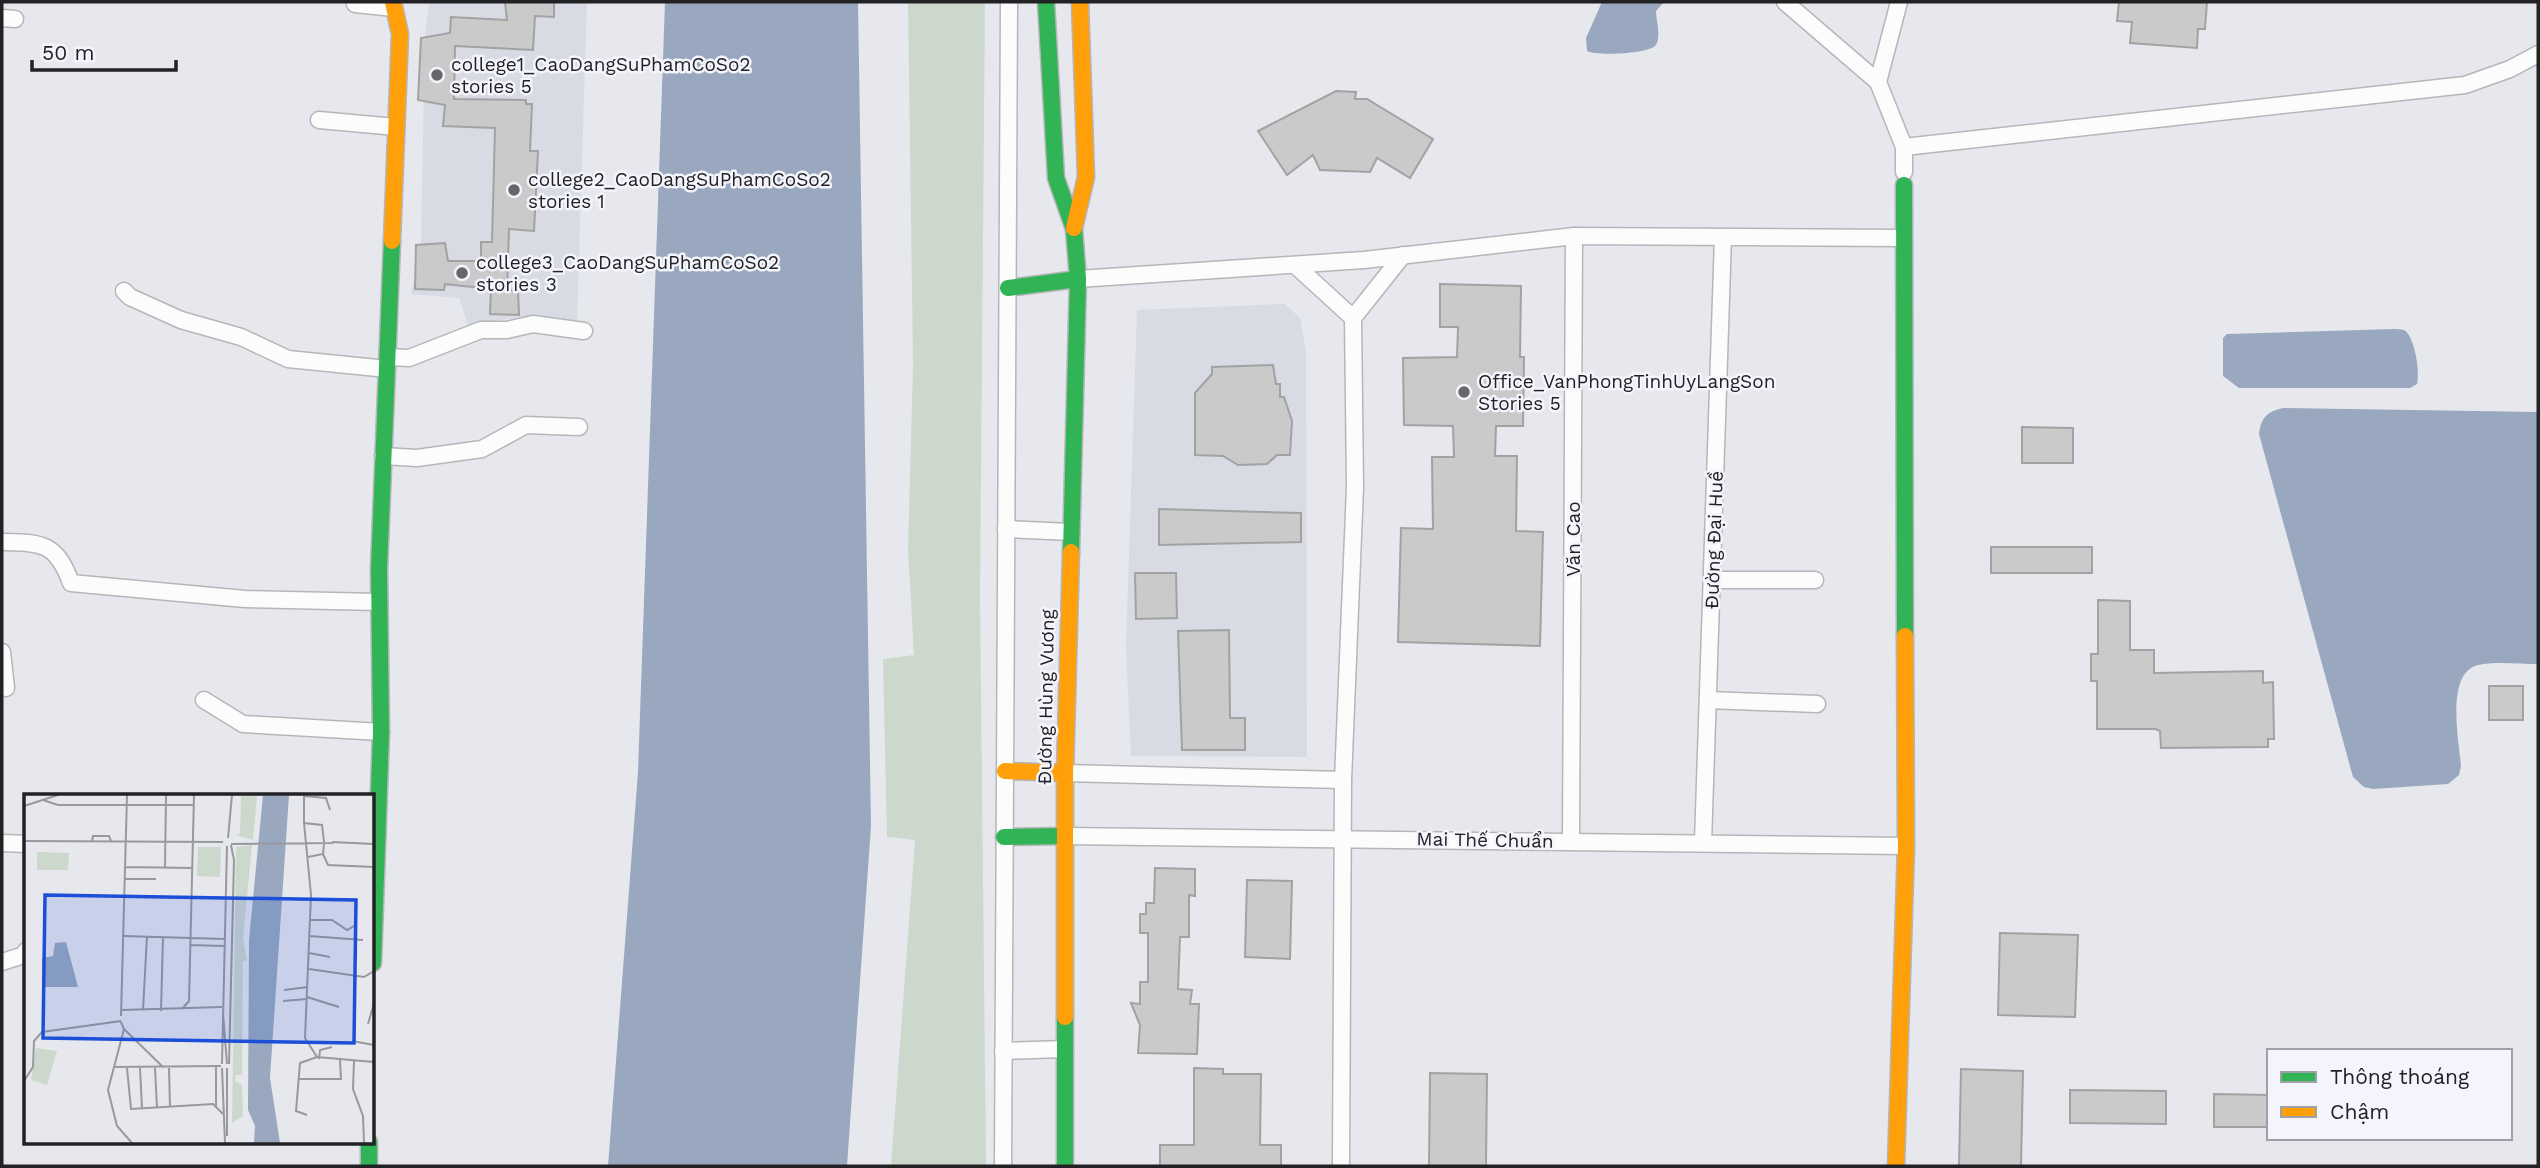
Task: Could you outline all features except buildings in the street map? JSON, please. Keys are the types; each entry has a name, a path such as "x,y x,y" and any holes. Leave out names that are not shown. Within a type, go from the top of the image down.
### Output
{"street":[{"path":"1003,1166 1009,2"},
{"name":"Đường Hùng Vương","path":"1046,2 1056,178 1074,229 1079,279 1065,774 1065,1166"},
{"name":"Đường Hùng Vương","path":"1074,229 1086,177 1080,2"},
{"path":"1785,2 1878,82 1904,147 1907,445 1906,846 1896,1166"},
{"path":"1878,82 1899,2"},
{"path":"355,4 394,5 400,34 378,601 381,732 374,871"},
{"path":"1904,147 2465,85 2510,69 2538,54"},
{"path":"319,120 396,127"},
{"path":"1008,288 1079,279 1295,265 1574,236 1903,237"},
{"name":"Văn Cao","path":"1571,842 1574,236"},
{"name":"Đường Đại Huề","path":"1703,843 1723,237"},
{"path":"1341,1166 1343,780 1355,487 1353,318 1403,255"},
{"path":"1295,265 1353,318"},
{"path":"124,291 130,297 181,320 241,337 288,359 388,363 409,358 481,330 507,330 533,324 584,331"},
{"path":"383,456 417,458 482,449 526,425 579,427"},
{"path":"1006,530 1071,532"},
{"path":"2,542 49,547 57,552 71,583 245,599 378,601"},
{"path":"1713,580 1815,580"},
{"path":"2,652 6,688"},
{"path":"204,700 243,724 381,732"},
{"path":"1708,701 1817,704"},
{"path":"1005,771 1343,780"},
{"path":"1004,837 1065,836"},
{"name":"Mai Thế Chuẩn","path":"1065,836 1344,837 1906,846"},
{"path":"2,843 24,844"},
{"path":"2,962 24,955"},
{"path":"1003,1051 1065,1049"},
{"path":"369,1144 369,1166"}],"shaded area":[{"path":"429,2 587,2 577,321 534,315 468,325 459,298 411,294 421,245 425,36"},
{"path":"908,2 985,2 980,595 986,1166 891,1166 915,840 887,837 883,659 914,655 908,550 913,364"},
{"path":"1285,304 1300,318 1306,352 1307,757 1131,756 1126,647 1137,310"}],"water":[{"path":"665,2 858,2 871,826 847,1166 608,1166 638,772"},
{"path":"1602,2 1664,2 1656,11 1658,34 1655,46 1642,51 1621,53 1587,51 1586,38"},
{"path":"2404,330 2414,347 2418,379 2417,384 2410,388 2239,388 2223,376 2223,338 2227,334"},
{"path":"2284,408 2538,412 2538,664 2485,664 2468,671 2461,681 2456,709 2461,766 2459,775 2448,784 2373,789 2364,787 2353,777 2259,434 2266,416"}],"traffic: fast":[{"path":"1046,2 1056,178 1074,229 1078,279 1071,552"},
{"path":"1904,185 1905,636"},
{"path":"374,934 381,732 379,569 392,241"},
{"path":"1008,288 1078,279"},
{"path":"1004,837 1065,836"},
{"path":"1065,1017 1065,1166"},
{"path":"369,1144 369,1166"}],"traffic: slow":[{"path":"392,241 400,34 393,2"},
{"path":"1074,228 1086,177 1080,2"},
{"path":"1065,1017 1065,773 1071,552"},
{"path":"1896,1166 1906,846 1905,636"},
{"path":"1005,771 1065,773"}],"place":[{"name":"college1_CaoDangSuPhamCoSo2 stories 5","path":"437,75"},
{"name":"college2_CaoDangSuPhamCoSo2 stories 1","path":"514,190"},
{"name":"college3_CaoDangSuPhamCoSo2 stories 3","path":"462,273"},
{"name":"Office_VanPhongTinhUyLangSon Stories 5","path":"1464,392"}]}
